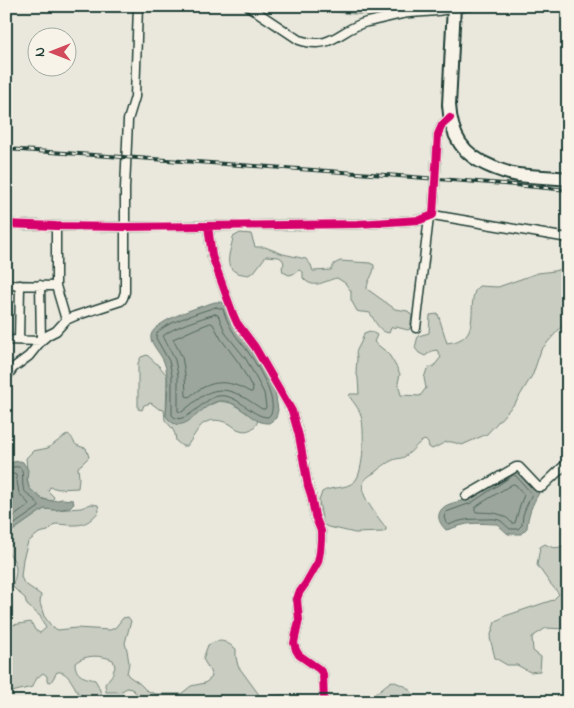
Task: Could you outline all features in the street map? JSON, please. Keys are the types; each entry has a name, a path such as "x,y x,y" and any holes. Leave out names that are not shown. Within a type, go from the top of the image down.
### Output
{"main road":[{"path":"454,7 450,118 458,142 474,158 482,163 516,175 568,179"}],"street":[{"path":"6,378 14,368 29,356 41,341 56,331 66,320 121,301 123,298 125,292 124,226 128,120 135,97 138,6"},
{"path":"248,6 299,40 306,43 319,44 330,41 353,27 367,22 408,13 470,6"},
{"path":"416,328 431,216 438,134 442,125 450,118"},
{"path":"6,224 56,226 208,226 358,224 420,220 431,216 568,238"},
{"path":"56,226 56,286 66,320"},
{"path":"208,226 212,256 233,314 237,323 255,347 292,411 299,436 308,486 315,516 321,531 321,540 318,562 297,599 299,620 294,643 299,655 323,674 324,702"},
{"path":"6,285 56,286"},
{"path":"19,340 20,285"},
{"path":"40,286 41,341"},
{"path":"6,340 41,341"},
{"path":"466,496 516,467 519,467 538,487 542,486 568,462"}],"shaded area":[{"path":"240,233 251,234 255,247 265,247 283,254 306,259 313,271 331,270 334,264 340,261 370,263 374,265 367,289 395,309 408,311 412,316 410,329 396,327 391,328 389,333 383,331 370,313 357,311 351,300 351,291 345,283 337,278 320,284 311,284 303,278 303,272 299,270 289,275 283,272 283,260 279,257 266,256 254,272 248,275 236,272 229,266 229,256 233,237"},
{"path":"568,267 568,319 541,350 533,374 516,402 487,434 462,445 446,442 432,449 425,440 404,457 394,459 367,477 363,484 364,494 386,528 383,532 355,533 324,525 319,501 322,492 343,487 355,481 362,460 361,416 349,396 350,394 359,394 356,352 364,333 370,331 377,335 374,342 388,353 397,368 400,374 398,383 401,395 420,396 426,388 424,378 427,369 434,366 441,357 437,350 425,356 415,348 418,336 429,333 430,315 438,314 447,343 456,341 466,336 469,329 473,298 479,286 498,287 538,273"},
{"path":"147,355 167,375 166,416 208,406 219,401 231,403 258,420 255,425 249,430 243,431 223,421 209,421 201,425 187,446 182,446 176,441 172,428 165,420 164,410 151,403 144,405 142,410 138,409 138,363 141,357"},
{"path":"68,434 76,444 86,448 89,457 78,467 78,488 59,489 50,487 48,491 54,497 52,501 35,495 29,487 26,458 33,451 48,448"},
{"path":"91,504 98,505 99,511 89,521 80,525 55,524 48,531 39,533 28,542 23,559 21,577 24,583 41,595 40,603 44,616 52,627 58,630 76,628 110,630 115,628 123,618 128,617 131,621 125,643 129,663 127,674 146,690 155,694 181,694 191,686 205,683 212,677 203,659 208,645 223,641 236,649 238,666 260,696 285,695 292,697 296,702 144,702 132,689 127,688 120,692 106,692 105,684 115,667 113,660 94,656 84,658 75,663 79,674 95,680 102,696 99,702 84,702 69,678 62,672 57,672 51,682 47,681 47,676 43,673 37,678 32,687 12,692 6,700 6,626 31,622 35,630 40,633 46,628 40,616 27,605 25,598 12,586 16,567 13,559 6,551 6,542 11,532 44,509 81,508"},
{"path":"568,543 568,595 563,602 568,604 568,628 546,628 532,637 533,651 541,657 540,671 530,672 517,665 507,665 495,658 490,638 495,622 505,616 553,600 559,594 537,565 540,547 545,544 551,547 559,547"},
{"path":"392,681 405,686 414,694 410,702 365,702 366,699"}],"water":[{"path":"215,302 227,304 275,390 278,410 276,418 269,423 256,420 236,405 225,401 212,403 185,423 172,423 166,416 168,389 166,368 163,359 152,342 152,333 166,321"},
{"path":"23,462 28,470 27,480 29,488 42,499 52,501 62,499 73,500 74,504 68,508 56,510 44,509 11,532 6,542 6,463"},
{"path":"516,470 539,493 528,518 527,528 521,534 508,534 497,524 461,525 446,530 442,525 439,515 443,508 449,504 468,499"}],"waterway":[{"path":"334,6 359,9 384,6"}],"railway":[{"path":"6,149 386,175 568,190"}],"cycle path":[{"path":"6,224 124,227 358,224 420,220 433,215 438,134 442,125 450,118"},
{"path":"208,226 212,256 233,314 237,323 255,347 292,411 299,436 308,486 315,516 321,531 321,540 318,562 297,599 299,620 294,643 299,655 323,674 324,702"}]}
